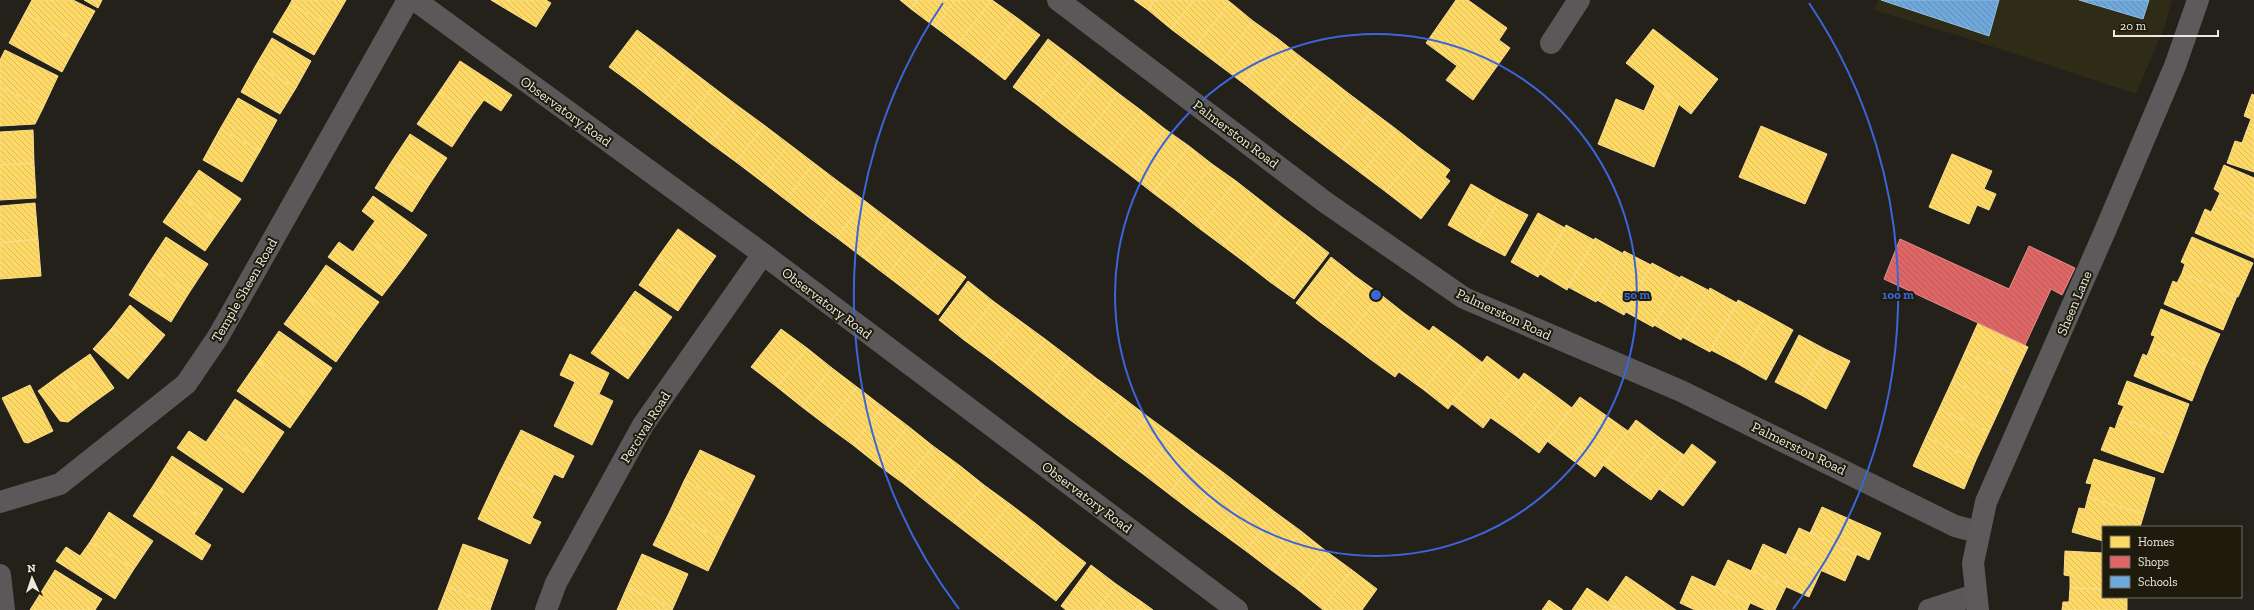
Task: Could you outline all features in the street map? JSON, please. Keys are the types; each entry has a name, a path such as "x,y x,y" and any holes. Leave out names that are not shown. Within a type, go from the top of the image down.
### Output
{"main road":[{"name":"Sheen Lane","path":"1977,603 1973,563 1978,532 1986,502 2108,224 2175,66 2198,0"}],"street":[{"name":"Temple Sheen Road","path":"0,502 60,484 186,384 218,337 408,0"},
{"name":"Observatory Road","path":"415,0 763,254 1237,610"},
{"name":"Palmerston Road","path":"1058,0 1325,202 1464,298 1681,391 1955,526 1978,532"},
{"path":"1551,43 1579,0"},
{"name":"Percival Road","path":"546,610 556,583 643,425 763,254"},
{"path":"0,575 4,610"},
{"path":"1928,610 1977,603"}],"shaded area":[{"path":"1879,0 2172,0 2165,25 2136,94 1963,37 1873,10"}],"building: Homes":[{"path":"32,0 73,0 95,11 78,42 25,13"},
{"path":"84,0 102,0 98,8"},
{"path":"292,0 346,0 331,26 290,4"},
{"path":"491,0 546,0 551,3 536,27"},
{"path":"900,0 918,0 911,9"},
{"path":"918,0 955,0 935,27 911,9"},
{"path":"955,0 992,0 958,44 935,27"},
{"path":"992,0 1016,17 982,62 958,44"},
{"path":"1134,0 1155,0 1148,10"},
{"path":"1155,0 1194,0 1171,29 1148,10"},
{"path":"1194,0 1227,0 1230,2 1195,47 1171,29"},
{"path":"1456,0 1468,0 1507,28 1499,40 1510,48 1473,100 1446,80 1457,66 1426,43"},
{"path":"1230,2 1253,21 1219,65 1195,47"},
{"path":"290,4 331,26 314,55 273,32"},
{"path":"25,13 78,42 62,72 9,43"},
{"path":"1016,17 1040,35 1005,80 982,62"},
{"path":"1253,21 1277,38 1243,83 1219,65"},
{"path":"1653,29 1718,79 1691,114 1626,63"},
{"path":"637,30 663,49 635,86 609,67"},
{"path":"272,38 311,61 296,88 256,65"},
{"path":"1277,38 1301,57 1266,101 1243,83"},
{"path":"1048,39 1072,57 1036,104 1013,87"},
{"path":"663,49 688,68 660,105 635,86"},
{"path":"5,50 58,76 43,108 0,87 0,60"},
{"path":"1072,57 1095,75 1059,122 1036,104"},
{"path":"1301,57 1325,75 1290,120 1266,101"},
{"path":"460,61 512,95 501,111 484,100 473,115 439,92"},
{"path":"256,65 296,88 280,114 241,92"},
{"path":"688,68 713,87 685,124 660,105"},
{"path":"1095,75 1118,93 1083,140 1059,122"},
{"path":"1325,75 1348,93 1314,138 1290,120"},
{"path":"1655,86 1679,104 1654,167 1598,144 1616,99 1644,111"},
{"path":"0,87 43,108 35,124 0,126"},
{"path":"713,87 738,106 710,143 685,124"},
{"path":"439,92 473,115 452,147 417,124"},
{"path":"1118,93 1142,111 1106,157 1083,140"},
{"path":"1348,93 1372,111 1338,156 1314,138"},
{"path":"2252,94 2254,95 2254,135 2246,132 2251,119 2244,116"},
{"path":"238,98 277,120 260,151 220,129"},
{"path":"738,106 764,125 736,162 710,143"},
{"path":"1142,111 1165,129 1130,175 1106,157"},
{"path":"1372,111 1396,129 1362,174 1338,156"},
{"path":"764,125 789,144 761,181 736,162"},
{"path":"1761,126 1827,154 1805,204 1739,177"},
{"path":"220,129 260,151 242,182 203,160"},
{"path":"1165,129 1189,146 1153,193 1130,175"},
{"path":"1396,129 1420,148 1386,192 1362,174"},
{"path":"33,130 34,163 0,165 0,132"},
{"path":"2246,132 2254,135 2254,172 2227,163 2235,141 2242,143"},
{"path":"410,134 447,158 429,185 392,161"},
{"path":"789,144 814,163 786,200 761,181"},
{"path":"1189,146 1212,164 1177,211 1153,193"},
{"path":"1420,148 1450,170 1445,177 1450,181 1421,219 1386,192"},
{"path":"1952,154 1992,171 1984,189 1996,194 1989,210 1977,205 1969,224 1929,207"},
{"path":"392,161 429,185 412,212 375,188"},
{"path":"34,163 36,198 0,200 0,165"},
{"path":"814,163 839,182 811,219 786,200"},
{"path":"1212,164 1236,181 1200,229 1177,211"},
{"path":"2224,165 2254,178 2254,219 2216,202 2220,193 2214,189"},
{"path":"199,170 241,199 223,225 181,196"},
{"path":"1236,181 1259,199 1223,246 1200,229"},
{"path":"839,182 865,201 837,238 811,219"},
{"path":"1471,184 1499,200 1476,241 1448,225"},
{"path":"181,196 223,225 205,251 163,222"},
{"path":"373,196 427,235 405,266 364,236 375,221 362,211"},
{"path":"1259,199 1282,217 1247,264 1223,246"},
{"path":"1499,200 1528,215 1505,256 1476,241"},
{"path":"865,201 890,220 862,257 837,238"},
{"path":"2216,202 2254,219 2254,258 2195,233 2205,209 2211,212"},
{"path":"35,203 38,239 0,243 0,206"},
{"path":"1538,213 1565,228 1538,277 1511,262"},
{"path":"1282,217 1306,235 1270,282 1247,264"},
{"path":"890,220 915,239 887,276 862,257"},
{"path":"1566,225 1594,240 1567,290 1540,274"},
{"path":"678,229 716,256 697,283 658,257"},
{"path":"1306,235 1329,253 1294,299 1270,282"},
{"path":"364,236 405,266 382,296 328,257 339,242 353,252"},
{"path":"166,237 208,264 189,293 147,266"},
{"path":"2192,237 2253,263 2238,297 2182,273 2185,264 2181,262"},
{"path":"1595,238 1622,253 1596,302 1568,287"},
{"path":"38,239 41,276 0,279 0,243"},
{"path":"915,239 940,258 912,295 887,276"},
{"path":"1624,251 1651,265 1624,315 1597,300"},
{"path":"658,257 697,283 678,311 639,285"},
{"path":"1331,257 1355,276 1320,322 1296,303"},
{"path":"940,258 966,277 938,315 912,295"},
{"path":"1652,263 1680,278 1653,327 1626,312"},
{"path":"326,265 379,302 357,332 305,295"},
{"path":"147,266 189,293 171,322 129,295"},
{"path":"2182,273 2237,296 2223,330 2164,304 2173,281 2177,283"},
{"path":"1355,276 1380,294 1345,340 1320,322"},
{"path":"1681,276 1708,290 1681,340 1654,325"},
{"path":"968,281 993,301 964,340 939,320"},
{"path":"1710,288 1737,303 1710,352 1682,337"},
{"path":"635,291 672,317 650,348 613,322"},
{"path":"1380,294 1404,313 1370,359 1345,340"},
{"path":"305,295 357,332 336,362 284,324"},
{"path":"1738,300 1766,315 1738,364 1711,350"},
{"path":"993,301 1019,320 990,359 964,340"},
{"path":"130,305 165,335 147,357 112,328"},
{"path":"2161,309 2220,334 2205,368 2151,346 2155,336 2151,335"},
{"path":"1404,313 1429,331 1395,377 1370,359"},
{"path":"1766,315 1793,330 1766,380 1738,364"},
{"path":"1019,320 1045,339 1015,378 990,359"},
{"path":"613,322 650,348 628,379 591,353"},
{"path":"1978,323 2028,347 2015,375 1965,352"},
{"path":"1433,326 1458,344 1424,390 1399,372"},
{"path":"112,328 147,357 128,379 93,349"},
{"path":"781,329 807,348 777,387 751,367"},
{"path":"279,331 332,368 311,398 258,361"},
{"path":"1799,335 1825,349 1801,395 1775,382"},
{"path":"1045,339 1070,358 1041,398 1015,378"},
{"path":"1458,344 1483,363 1448,409 1424,390"},
{"path":"2151,346 2205,368 2192,401 2134,376 2143,354 2147,356"},
{"path":"807,348 832,368 802,407 777,387"},
{"path":"1825,349 1850,361 1826,409 1801,395"},
{"path":"1965,352 2015,375 2002,404 1952,381"},
{"path":"90,354 114,388 89,406 64,372"},
{"path":"570,354 609,373 599,394 613,401 592,445 554,426 575,382 560,375"},
{"path":"1487,356 1519,380 1483,428 1452,404"},
{"path":"1070,358 1096,378 1066,417 1041,398"},
{"path":"258,361 311,398 290,428 237,391"},
{"path":"832,368 857,387 827,426 802,407"},
{"path":"64,372 89,406 68,422 60,421 38,391"},
{"path":"1524,373 1548,390 1515,435 1491,418"},
{"path":"1096,378 1122,397 1092,436 1066,417"},
{"path":"1952,381 2002,404 1989,432 1939,409"},
{"path":"2127,381 2189,404 2176,439 2119,417 2124,406 2118,404"},
{"path":"30,385 53,431 28,443 24,442 2,398"},
{"path":"857,387 883,407 853,445 827,426"},
{"path":"1548,390 1572,408 1539,453 1515,435"},
{"path":"1122,397 1147,416 1117,455 1092,436"},
{"path":"1580,397 1604,414 1571,459 1547,441"},
{"path":"235,399 284,432 264,462 215,429"},
{"path":"883,407 908,426 878,465 853,445"},
{"path":"1939,409 1989,432 1976,460 1926,437"},
{"path":"1604,414 1628,431 1595,477 1571,459"},
{"path":"1147,416 1173,435 1143,474 1117,455"},
{"path":"2119,417 2176,439 2163,473 2101,450 2110,427 2115,429"},
{"path":"1636,420 1660,438 1627,483 1603,465"},
{"path":"908,426 933,446 904,484 878,465"},
{"path":"215,429 264,462 243,493 177,448 189,431 206,442"},
{"path":"521,430 574,456 563,478 554,474 543,496 499,474"},
{"path":"1173,435 1198,454 1169,494 1143,474"},
{"path":"1926,437 1976,460 1964,489 1913,466"},
{"path":"1660,438 1684,455 1651,500 1627,483"},
{"path":"1692,444 1716,462 1683,506 1659,489"},
{"path":"933,446 959,465 929,504 904,484"},
{"path":"700,450 755,476 739,508 684,481"},
{"path":"1198,454 1224,473 1194,513 1169,494"},
{"path":"172,456 223,489 204,519 153,486"},
{"path":"2094,459 2155,478 2144,514 2088,497 2092,484 2086,483"},
{"path":"959,465 984,485 954,523 929,504"},
{"path":"1224,473 1250,493 1220,532 1194,513"},
{"path":"499,474 543,496 532,518 541,522 530,544 478,519"},
{"path":"684,481 739,508 723,540 669,513"},
{"path":"984,485 1010,504 980,543 954,523"},
{"path":"153,486 204,519 194,534 211,545 202,560 133,516"},
{"path":"1250,493 1275,512 1246,551 1220,532"},
{"path":"2088,497 2144,514 2140,526 2102,526 2102,541 2072,532 2079,508 2085,509"},
{"path":"1010,504 1035,523 1005,562 980,543"},
{"path":"1822,507 1881,533 1869,560 1810,533"},
{"path":"109,512 153,541 134,569 90,542"},
{"path":"1275,512 1301,531 1271,570 1246,551"},
{"path":"669,513 723,540 708,571 653,545"},
{"path":"1035,523 1060,543 1031,582 1005,562"},
{"path":"1799,528 1857,554 1845,581 1786,555"},
{"path":"1301,531 1326,551 1297,589 1271,570"},
{"path":"90,542 134,569 115,599 56,561 66,547 80,556"},
{"path":"1060,543 1086,563 1056,601 1031,582"},
{"path":"463,544 508,560 492,604 447,587"},
{"path":"1763,544 1821,571 1809,597 1751,571"},
{"path":"1326,551 1352,570 1322,609 1297,589"},
{"path":"2065,551 2102,553 2102,589 2070,588 2070,576 2064,575"},
{"path":"642,554 688,574 673,608 627,587"},
{"path":"1728,560 1786,587 1775,610 1766,610 1715,587"},
{"path":"1091,565 1116,584 1097,610 1066,610 1061,606"},
{"path":"55,570 102,599 95,610 30,610"},
{"path":"1352,570 1377,589 1362,610 1322,609"},
{"path":"1626,576 1676,610 1619,610 1608,602"},
{"path":"1692,576 1750,603 1747,610 1695,610 1680,603"},
{"path":"1116,584 1142,602 1136,610 1097,610"},
{"path":"447,587 492,604 490,610 438,610"},
{"path":"627,587 673,608 672,610 617,610"},
{"path":"1587,588 1608,602 1619,610 1572,610"},
{"path":"2070,588 2102,589 2102,598 2127,598 2127,610 2062,610 2063,602 2069,602"},
{"path":"1549,600 1563,610 1542,610"},
{"path":"1142,602 1153,610 1136,610"}],"building: Shops":[{"path":"1900,239 2009,289 2029,246 2075,268 2062,295 2051,289 2025,345 1884,279"}],"building: Schools":[{"path":"1881,0 1999,0 1989,36"},
{"path":"2079,0 2149,0 2143,19"}]}
